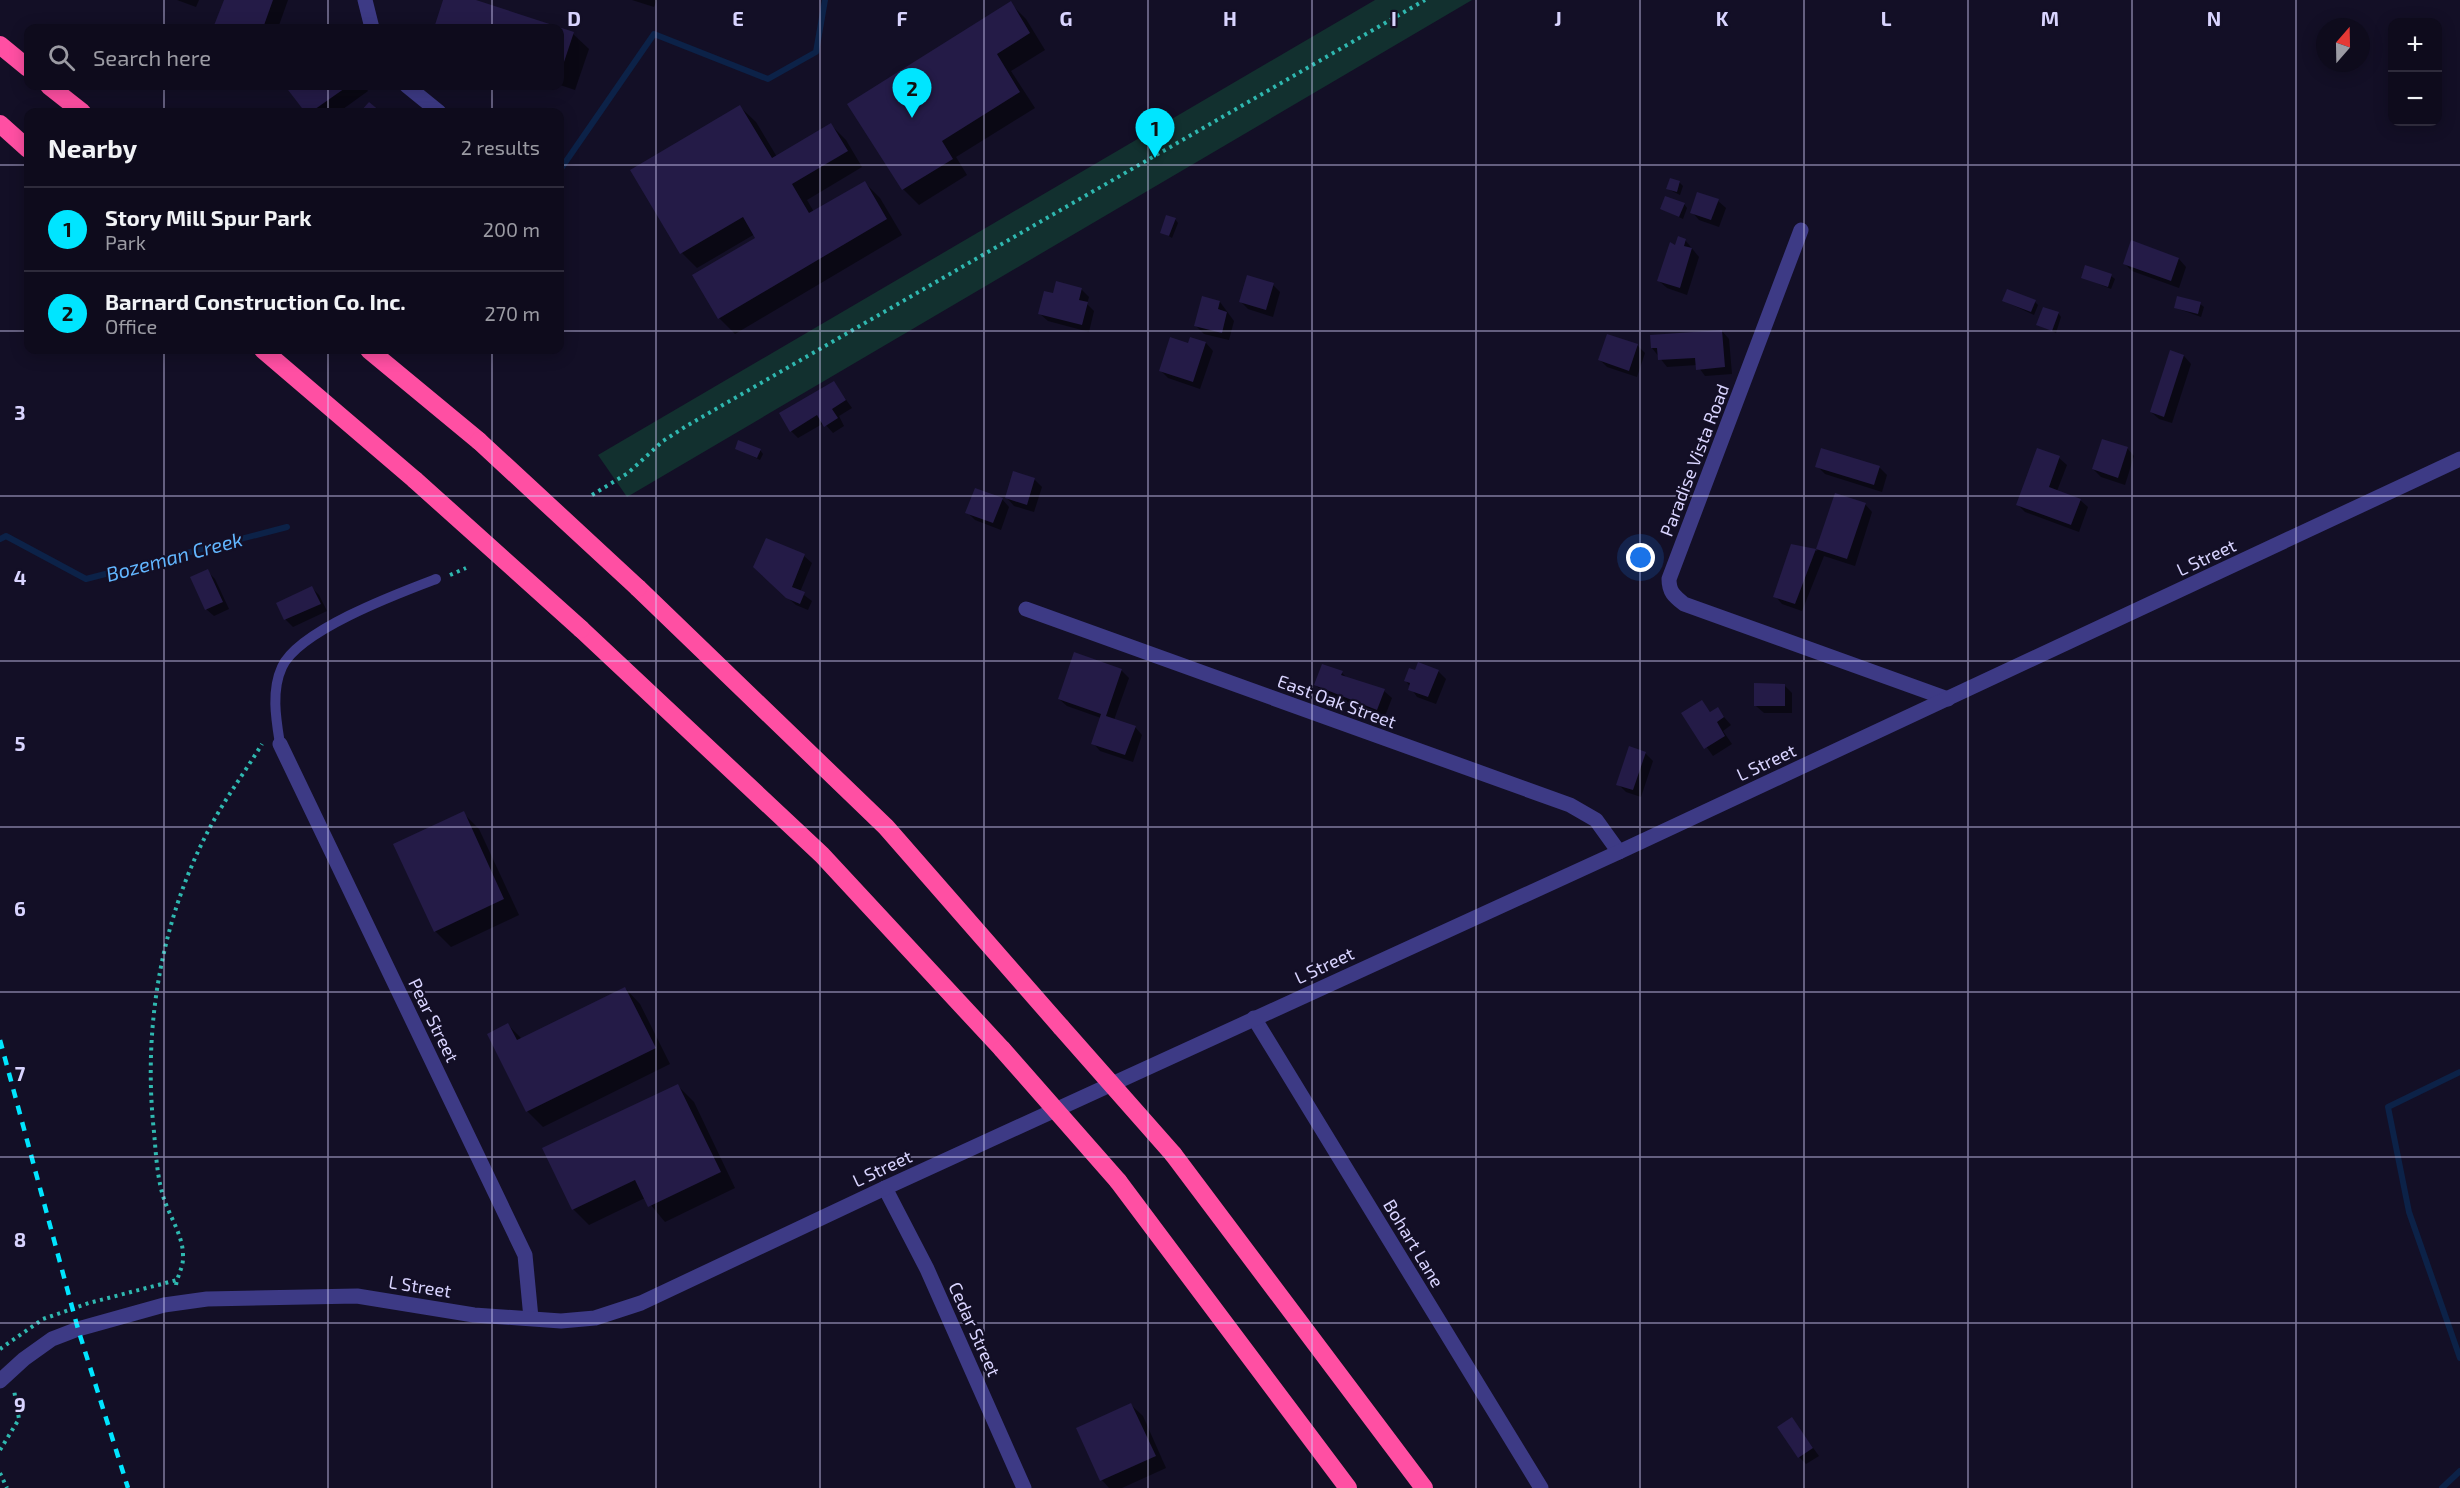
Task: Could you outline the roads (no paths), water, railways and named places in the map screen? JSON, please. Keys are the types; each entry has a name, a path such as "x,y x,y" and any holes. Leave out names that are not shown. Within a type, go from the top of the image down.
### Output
{"highway":[{"path":"0,45 24,65"},
{"path":"54,90 77,108"},
{"path":"0,124 24,145"},
{"path":"268,354 416,480 581,629 822,855 1002,1048 1118,1181 1348,1488"},
{"path":"374,354 480,441 638,588 886,827 1173,1154 1424,1488"}],"street":[{"path":"365,0 371,24"},
{"path":"411,90 434,108"},
{"name":"Paradise Vista Road","path":"1801,230 1669,579 1669,587 1672,595 1684,604 1948,699"},
{"name":"L Street","path":"5,1376 52,1339 109,1319 164,1305 207,1299 357,1296 474,1315 561,1321 595,1318 641,1303 885,1188 1619,852 2460,459"},
{"name":"East Oak Street","path":"1026,609 1570,805 1596,820 1619,852"},
{"name":"Pear Street","path":"280,744 525,1255 531,1318"},
{"name":"Bohart Lane","path":"1254,1018 1541,1488"},
{"name":"Cedar Street","path":"885,1188 927,1269 1024,1488"}],"lane":[{"path":"280,744 275,713 276,685 283,665 300,648 372,602 440,578"}],"waterway":[{"name":"Bozeman Creek","path":"564,164 654,34 768,79 816,52 825,0"},
{"name":"Bozeman Creek","path":"0,539 6,536 86,579 287,527"},
{"path":"2460,1072 2388,1107 2409,1212 2460,1358"},
{"path":"2442,1488 2460,1471"}],"railway":[{"path":"0,1040 78,1329 128,1488"}],"place":[{"name":"Barnard Construction Co. Inc.","path":"912,118"},
{"name":"Story Mill Spur Park","path":"1155,158"}]}
